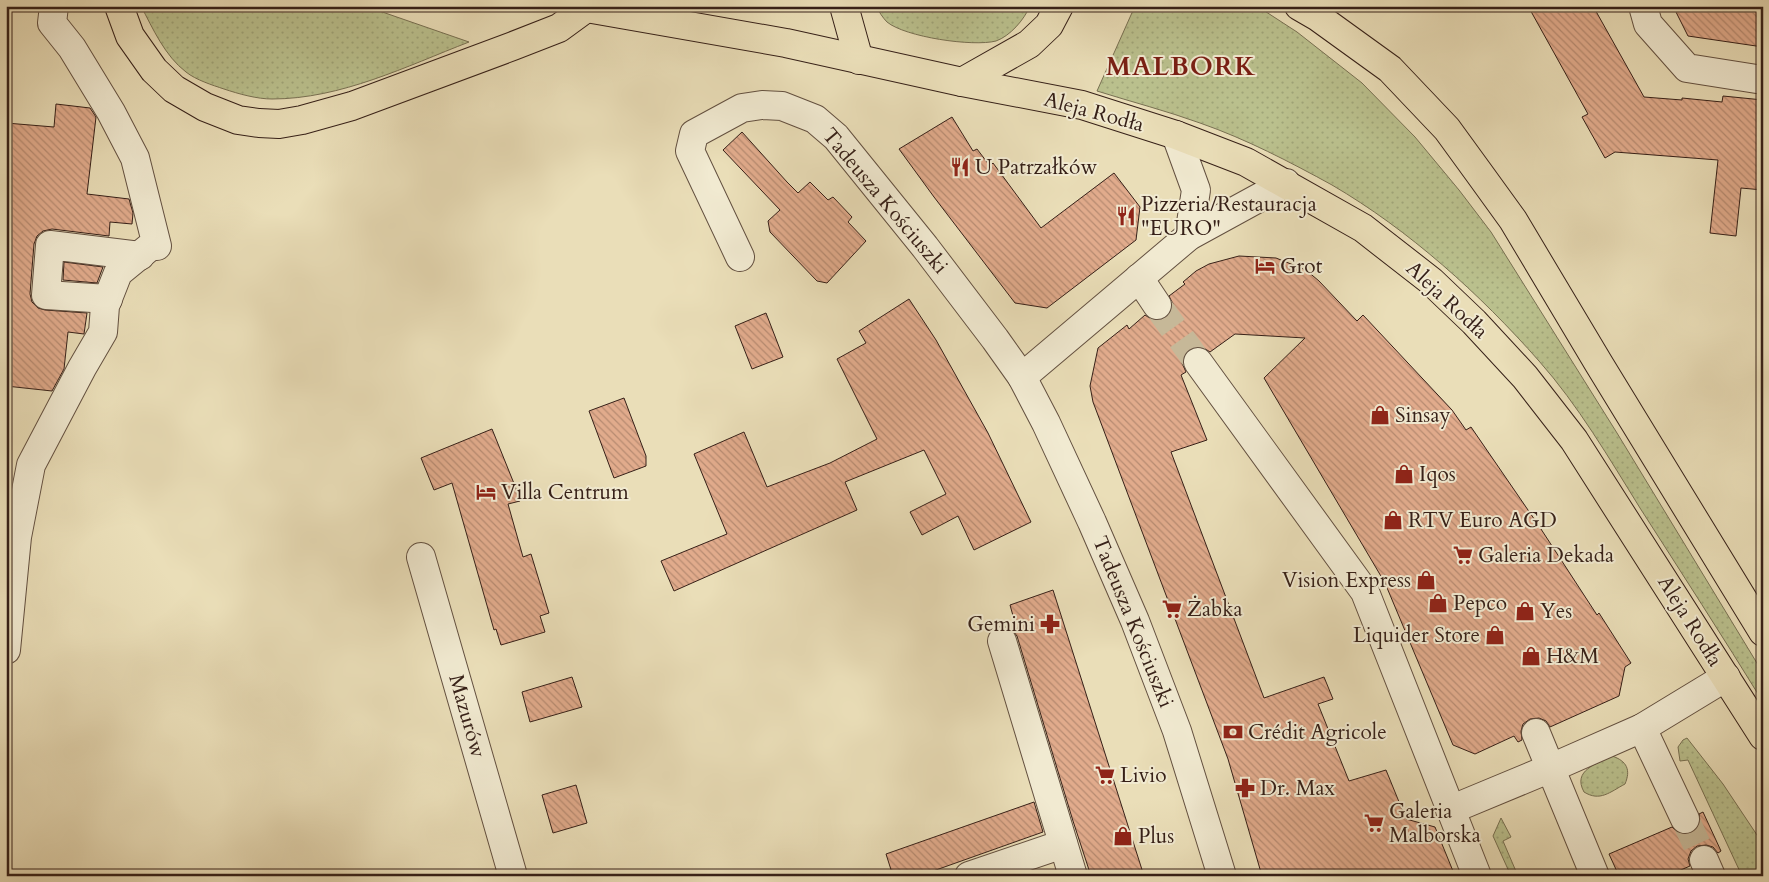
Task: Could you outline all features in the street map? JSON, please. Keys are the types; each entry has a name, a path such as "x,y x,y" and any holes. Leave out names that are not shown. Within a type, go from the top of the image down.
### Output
{"main road":[{"path":"119,6 130,36 154,70 174,88 205,107 238,120 280,124 352,106 513,46 558,28 580,8"},
{"path":"844,6 859,60"},
{"path":"962,82 1029,44 1049,25 1059,6"},
{"path":"1299,6 1318,17 1390,69 1447,129 1480,173 1513,220 1598,364 1763,632"},
{"name":"Aleja Rodła","path":"580,8 764,39 962,82 1082,105 1176,136 1246,162 1363,228 1431,281 1474,322 1525,377 1574,440 1763,736"}],"street":[{"path":"6,650 17,537 31,465 82,368 104,332 105,306 118,274 151,246 157,246 135,158 72,48 52,23 54,6"},
{"path":"1643,6 1648,24 1687,68 1763,80"},
{"name":"Tadeusza Kościuszki","path":"740,257 690,151 694,134 742,108 762,104 782,106 815,119 836,137 925,247 995,338 1022,377 1092,522 1135,621 1177,732 1222,876"},
{"path":"1176,136 1196,190 1189,236"},
{"path":"1022,377 1189,236 1286,183"},
{"path":"108,299 46,295 50,245 140,256"},
{"path":"1139,278 1157,305"},
{"path":"1198,362 1365,592 1477,876"},
{"name":"Mazurów","path":"421,557 514,876"},
{"path":"1002,642 1073,876"},
{"path":"1450,810 1642,728 1726,678"},
{"path":"1642,728 1685,820"},
{"path":"1536,733 1595,876"},
{"path":"969,876 1063,844"}],"green space":[{"path":"141,6 365,6 469,42 398,71 348,87 298,98 260,98 214,86 186,72 166,50"},
{"path":"876,6 1030,6 1016,27 1001,39 985,43 972,43 956,42 908,32 887,22"},
{"path":"1135,6 1257,6 1297,32 1362,83 1415,137 1491,232 1617,433 1763,673 1763,702 1580,414 1539,361 1468,288 1389,222 1332,185 1300,168 1217,129 1175,114 1097,91"},
{"path":"1687,738 1723,784 1763,844 1763,876 1742,876 1688,760 1680,761 1678,747"},
{"path":"1612,756 1624,763 1626,767 1628,774 1625,784 1610,793 1600,796 1584,792 1581,778 1584,773 1593,765"},
{"path":"1501,818 1511,837 1503,841 1518,876 1511,876 1493,836"}],"building":[{"path":"1528,6 1593,6 1644,97 1722,102 1723,96 1763,100 1763,190 1741,188 1736,236 1710,233 1718,160 1615,152 1605,158 1582,117 1588,114"},
{"path":"1673,6 1763,6 1763,47 1688,36"},
{"path":"56,104 90,108 96,117 87,194 129,199 133,213 132,224 110,222 109,236 52,229 43,231 37,236 34,244 30,294 32,302 38,308 45,310 87,313 84,334 68,332 64,369 52,391 6,386 6,123 54,127"},
{"path":"952,117 973,151 977,149 990,166 993,163 1041,228 1114,173 1140,207 1136,240 1047,308 1015,303 899,149"},
{"path":"742,132 798,193 810,182 828,200 833,197 852,217 848,222 866,241 827,283 817,281 770,232 768,221 780,210 723,150"},
{"path":"1239,256 1276,258 1306,270 1357,321 1363,315 1452,410 1466,430 1471,427 1597,615 1599,613 1631,663 1625,667 1619,696 1550,727 1546,721 1539,718 1530,719 1523,724 1521,731 1522,740 1518,742 1514,736 1475,754 1453,745 1385,583 1264,378 1305,338 1235,334 1210,352 1197,346 1188,350 1182,363 1186,372 1181,375 1207,440 1171,452 1264,698 1324,677 1333,699 1318,704 1349,781 1386,770 1406,819 1435,827 1455,876 1262,876 1228,759 1093,402 1090,386 1098,348 1127,325 1129,329 1145,315 1158,321 1165,318 1171,312 1173,304 1169,296 1185,284 1183,282 1196,271 1209,264"},
{"path":"64,262 103,267 97,283 63,280"},
{"path":"909,299 936,340 988,433 1031,522 974,550 958,516 922,535 910,512 946,494 924,450 845,482 857,510 674,591 661,561 727,534 694,454 744,432 767,487 830,463 877,439 837,359 866,343 859,331"},
{"path":"766,313 783,357 752,369 735,326"},
{"path":"624,398 646,456 646,466 614,478 589,411"},
{"path":"492,429 520,501 508,504 523,557 531,554 549,613 540,616 545,632 501,645 496,629 494,630 452,483 434,490 421,458"},
{"path":"1053,590 1144,876 1091,876 1073,821 1017,636 1013,631 1017,630 1010,605"},
{"path":"572,677 582,707 530,722 522,692"},
{"path":"576,785 587,823 553,833 542,795"},
{"path":"1034,802 1043,832 919,876 893,876 886,854"},
{"path":"1703,812 1721,851 1718,853 1713,847 1706,845 1697,846 1691,851 1688,859 1690,866 1667,876 1619,876 1609,854 1672,827 1677,832 1683,834 1691,833 1698,827 1700,821 1699,814"}],"tunnel":[{"path":"1157,305 1198,362"},
{"path":"1685,819 1704,860"}],"place":[{"name":"U Patrzałków","path":"960,167"},
{"name":"Pizzeria/Restauracja \"EURO\"","path":"1126,216"},
{"name":"Grot","path":"1265,266"},
{"name":"Sinsay","path":"1380,415"},
{"name":"Iqos","path":"1404,474"},
{"name":"Villa Centrum","path":"486,492"},
{"name":"RTV Euro AGD","path":"1393,520"},
{"name":"Galeria Dekada","path":"1463,555"},
{"name":"Vision Express","path":"1426,580"},
{"name":"Pepco","path":"1438,603"},
{"name":"Żabka","path":"1172,609"},
{"name":"Yes","path":"1525,611"},
{"name":"Gemini","path":"1050,624"},
{"name":"Liquider Store","path":"1495,635"},
{"name":"H&M","path":"1531,656"},
{"name":"Crédit Agricole","path":"1233,732"},
{"name":"Livio","path":"1105,775"},
{"name":"Dr. Max","path":"1245,788"},
{"name":"Galeria Malborska","path":"1374,823"},
{"name":"Plus","path":"1123,836"}],"district":[{"name":"MALBORK","path":"1181,66"}]}
